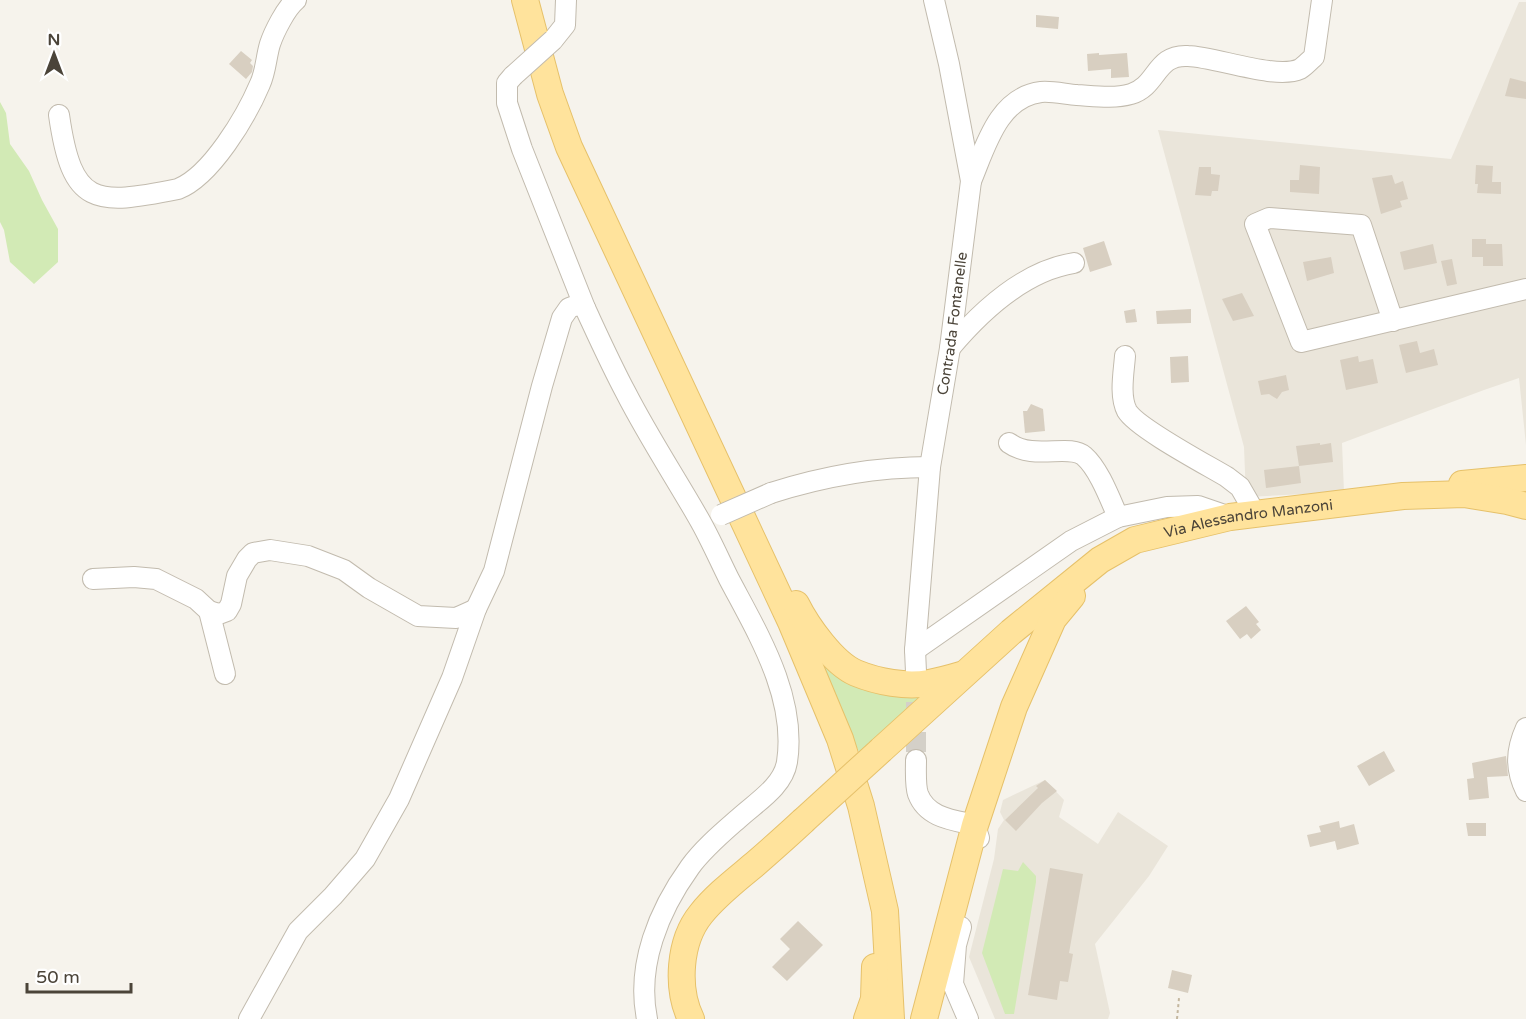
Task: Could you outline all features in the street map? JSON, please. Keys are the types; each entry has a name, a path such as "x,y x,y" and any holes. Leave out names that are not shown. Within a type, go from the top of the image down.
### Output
{"main road":[{"path":"525,0 550,94 568,147 790,622 840,739 861,806 885,911 891,1019"},
{"path":"646,312 668,330 804,620 830,652 855,672 891,683 927,683 961,675"},
{"name":"Via Alessandro Manzoni","path":"1403,496 1448,485 1526,478"},
{"name":"Via Alessandro Manzoni","path":"1100,560 1135,540 1242,515 1403,496 1464,494 1526,506"},
{"path":"691,1019 681,981 685,946 699,915 961,675 1100,560"},
{"path":"924,1019 975,825 1014,707 1053,619 1100,560"},
{"path":"867,1019 874,999 876,958 874,923 866,881 870,848"}],"street":[{"path":"59,115 63,146 69,163 77,178 89,191 104,198 126,198 186,186 231,137 260,84 271,42 287,8 296,0"},
{"path":"566,0 565,26 507,83 507,103 522,149 585,308 626,393 700,521 754,625 782,693 788,725 787,764 783,775 770,792 722,833 691,866 668,903 645,966 643,989 647,1019"},
{"name":"Contrada Fontanelle","path":"916,672 915,650 930,467 950,348 971,181 950,64 934,0"},
{"path":"971,181 998,122 1009,108 1023,98 1041,92 1098,97 1132,94 1148,86 1156,70 1169,58 1187,56 1284,73 1300,68 1314,57 1322,0"},
{"path":"1393,321 1361,225 1269,218 1255,224 1301,342 1393,321 1526,289"},
{"path":"950,348 993,302 1055,266 1074,263"},
{"path":"249,1019 298,931 365,859 399,799 452,678 476,609 494,571 562,318 568,308 577,305 585,308"},
{"path":"915,650 1071,541 1118,517 1167,507 1198,506 1242,515 1240,487 1139,424 1126,410 1123,394 1125,356"},
{"path":"1009,443 1025,451 1041,453 1071,450 1084,455 1096,472 1118,517"},
{"path":"700,521 808,481 905,467 930,467"},
{"path":"93,579 134,577 156,579 196,599 209,611 219,614 227,611 231,604 237,576 246,559 253,553 270,550 308,556 344,570 379,595 418,616 456,618 476,609"},
{"path":"209,611 225,674"},
{"path":"1526,728 1520,742 1517,770 1526,791"},
{"path":"916,760 917,792 926,807 941,818 975,825 982,848 956,945 953,984 968,1019"}],"path":[{"path":"1178,1019 1179,998"}],"shaded area":[{"path":"1519,2 1526,2 1526,445 1519,378 1342,443 1344,492 1246,497 1244,447 1158,130 1451,159"},
{"path":"1045,780 1064,800 1059,817 1098,844 1118,812 1168,846 1149,876 1095,944 1110,1013 1108,1019 995,1019 969,957 994,859 998,829 1004,820 1000,812 1003,800"}],"green space":[{"path":"0,102 6,113 10,144 29,171 58,229 58,262 34,284 10,262 4,230 0,222"},
{"path":"809,644 929,690 860,754"},
{"path":"1023,862 1036,876 1036,882 1014,1014 1005,1014 982,953 1003,869 1018,871"}],"building":[{"path":"1036,15 1059,17 1058,29 1036,27"},
{"path":"241,51 252,60 250,63 253,66 252,72 246,79 229,64"},
{"path":"1099,53 1099,55 1127,53 1129,77 1111,78 1111,69 1088,71 1087,54"},
{"path":"1510,78 1526,82 1526,99 1505,96"},
{"path":"1300,165 1320,167 1319,194 1290,192 1290,180 1299,180"},
{"path":"1476,165 1493,166 1492,182 1501,182 1501,194 1477,193"},
{"path":"1199,167 1211,167 1211,174 1220,175 1218,191 1212,191 1211,196 1195,195"},
{"path":"1392,175 1395,184 1403,181 1408,199 1400,201 1402,207 1381,214 1372,178"},
{"path":"1472,239 1486,239 1486,244 1502,244 1503,266 1483,266 1483,257 1472,257"},
{"path":"1104,241 1112,265 1090,272 1083,248"},
{"path":"1433,244 1437,263 1404,270 1400,252"},
{"path":"1331,257 1334,273 1307,281 1303,262"},
{"path":"1452,259 1457,284 1447,286 1441,261"},
{"path":"1242,293 1254,316 1233,321 1222,299"},
{"path":"1135,309 1137,322 1126,323 1124,311"},
{"path":"1191,309 1191,323 1157,324 1156,311"},
{"path":"1417,341 1420,353 1434,349 1438,365 1406,373 1399,345"},
{"path":"1188,356 1189,382 1171,383 1170,357"},
{"path":"1358,356 1359,362 1373,359 1378,383 1346,390 1340,360"},
{"path":"1286,375 1289,390 1282,392 1277,399 1269,394 1261,395 1258,381"},
{"path":"1031,404 1043,409 1045,431 1025,433 1023,411 1027,411"},
{"path":"1320,443 1320,445 1331,443 1333,462 1299,466 1296,446"},
{"path":"1299,466 1301,483 1266,488 1264,470"},
{"path":"1246,606 1259,622 1256,624 1261,630 1251,639 1247,634 1240,639 1226,621"},
{"path":"1384,751 1395,771 1369,786 1357,766"},
{"path":"1506,756 1508,776 1487,777 1489,798 1469,800 1467,779 1474,778 1472,763"},
{"path":"1045,780 1057,791 1042,803 1016,831 1005,820 1038,788 1036,786"},
{"path":"1339,821 1340,828 1354,824 1359,844 1337,850 1335,841 1310,847 1307,835 1321,832 1319,826"},
{"path":"1466,823 1486,823 1486,836 1468,836"},
{"path":"1050,868 1083,874 1069,953 1073,954 1068,982 1060,981 1057,1000 1028,995"},
{"path":"798,921 823,945 787,981 772,967 790,949 780,939"},
{"path":"1172,970 1192,975 1188,993 1168,988"}],"tunnel":[{"path":"916,672 916,760"}]}
